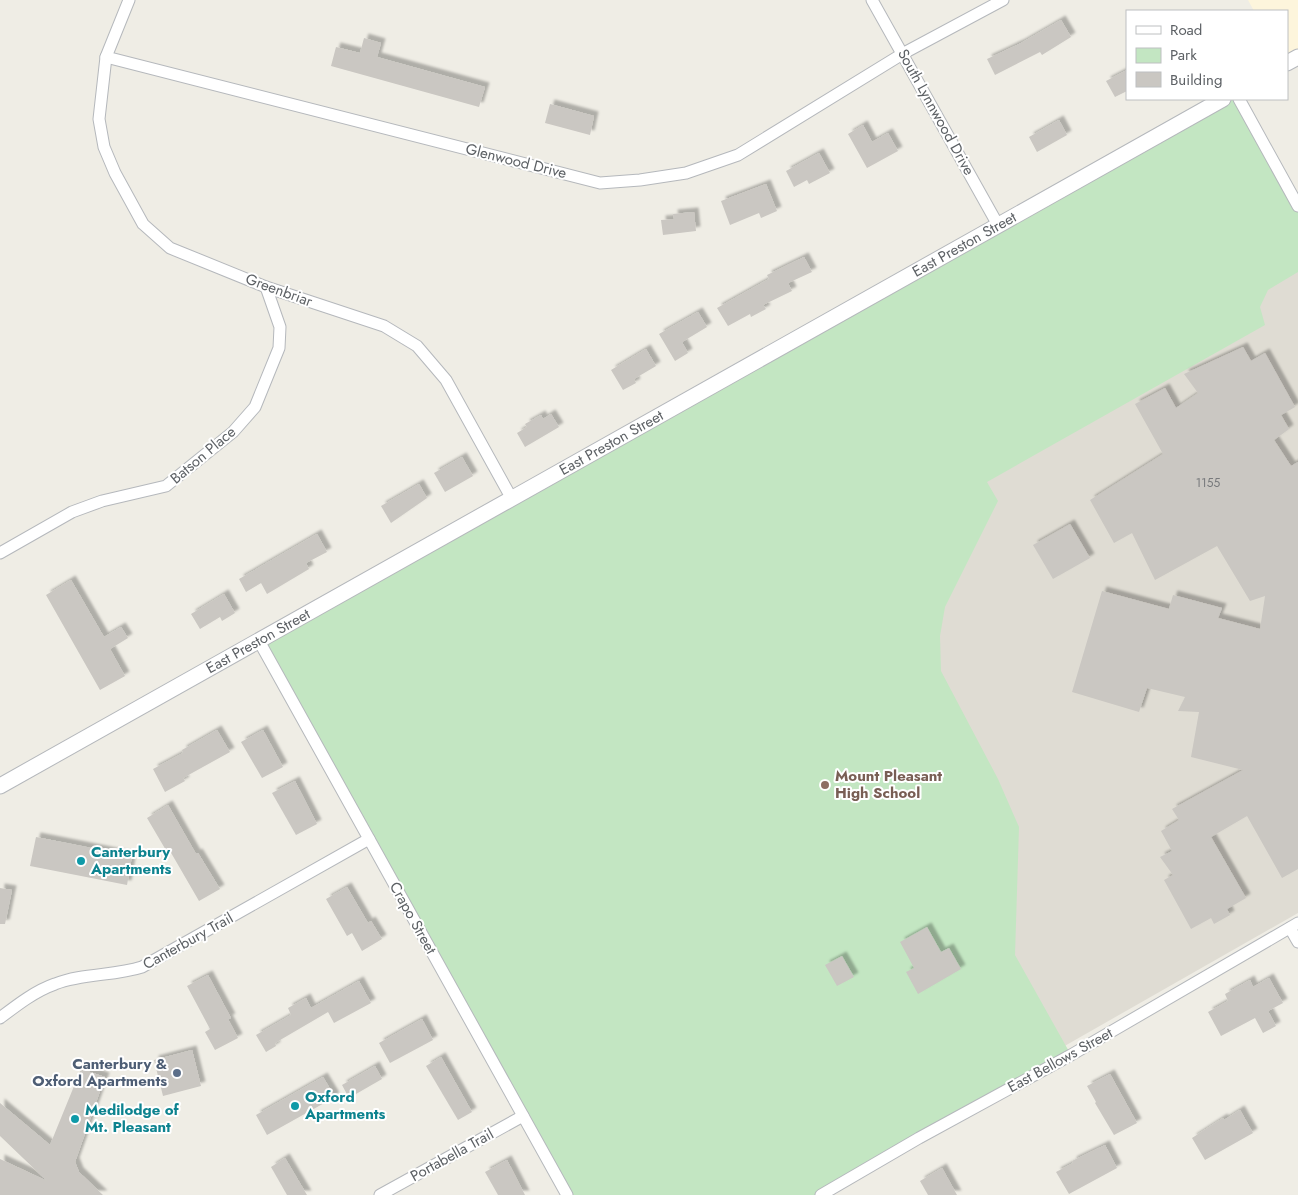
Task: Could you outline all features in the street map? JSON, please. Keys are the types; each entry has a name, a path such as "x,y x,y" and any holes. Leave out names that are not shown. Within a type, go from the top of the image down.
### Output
{"street":[{"name":"Greenbriar","path":"129,0 106,57 99,119 104,147 119,181 143,224 170,248 266,287 384,326 417,346 446,380 512,499"},
{"name":"South Lynnwood Drive","path":"872,0 904,53 998,225"},
{"name":"Glenwood Drive","path":"106,57 600,182 640,180 686,172 738,155 904,53 1003,0"},
{"name":"East Preston Street","path":"0,786 1221,100"},
{"path":"1240,100 1298,206"},
{"name":"Batson Place","path":"0,553 72,512 102,501 166,486 233,432 255,407 279,348 280,327 266,287"},
{"name":"Crapo Street","path":"259,641 567,1195"},
{"name":"Canterbury Trail","path":"0,1018 20,1003 56,983 98,975 121,974 142,967 369,839"},
{"path":"1294,925 1298,942"},
{"name":"East Bellows Street","path":"821,1195 919,1138 1080,1050 1294,925"},
{"name":"Portabella Trail","path":"380,1195 523,1116"}],"shaded area":[{"path":"1248,0 1298,0 1298,57 1288,62 1288,10 1253,10"},
{"name":"Mount Pleasant High School","path":"1298,234 1298,913 803,1195 280,656"}],"green space":[{"name":"Mount Pleasant High School","path":"1221,100 1240,100 1298,206 1298,272 1268,290 1260,307 1265,325 987,482 998,501 945,607 940,636 941,671 998,779 1019,827 1015,955 1071,1055 823,1195 567,1195 259,641"}],"building":[{"path":"1061,20 1071,37 1042,55 1040,52 995,75 987,59 1021,43"},
{"path":"364,38 381,43 377,57 485,87 479,107 331,66 336,47 360,53"},
{"path":"1126,71 1126,92 1115,97 1106,81"},
{"path":"550,104 594,116 590,135 545,123"},
{"path":"1059,120 1067,135 1037,152 1029,137"},
{"path":"863,125 872,142 888,133 898,151 867,168 848,134"},
{"path":"819,153 830,173 809,184 807,180 794,187 786,171"},
{"path":"766,184 777,211 761,218 759,213 730,225 721,201"},
{"path":"694,212 696,231 663,235 661,220 674,219 673,214"},
{"path":"804,257 812,272 788,283 792,291 763,305 766,309 751,317 750,314 728,326 717,308 769,279 767,275"},
{"path":"698,312 707,327 682,342 688,353 675,361 659,334"},
{"path":"1243,347 1251,361 1265,353 1295,407 1281,415 1289,429 1274,440 1291,466 1298,462 1298,869 1282,878 1247,816 1211,837 1246,898 1227,909 1230,915 1214,924 1211,918 1191,929 1164,880 1173,875 1160,857 1172,851 1161,831 1179,820 1172,809 1243,770 1191,757 1199,712 1178,711 1185,697 1147,688 1139,712 1072,692 1102,591 1169,609 1173,595 1222,608 1218,618 1260,629 1265,596 1250,601 1217,546 1155,580 1132,533 1114,543 1090,500 1163,454 1135,404 1165,388 1176,408 1198,393 1184,374"},
{"path":"646,349 656,366 634,379 636,383 623,390 611,370"},
{"path":"551,414 559,427 525,447 517,433 527,427 525,424 541,415 543,419"},
{"path":"462,457 473,476 445,492 434,473"},
{"path":"419,484 427,498 391,523 381,506"},
{"path":"1070,524 1090,558 1053,579 1033,545"},
{"path":"317,534 327,552 306,563 309,569 267,594 261,583 246,592 239,579"},
{"path":"71,580 104,637 121,627 128,638 110,649 125,676 100,690 46,595"},
{"path":"224,594 235,613 222,621 220,617 200,629 191,614"},
{"path":"217,730 230,752 183,778 185,781 165,792 153,769 183,753 182,750"},
{"path":"263,730 283,767 262,778 241,742"},
{"path":"295,781 317,824 296,835 272,793"},
{"path":"168,805 196,854 198,853 220,889 199,901 170,851 167,852 147,818"},
{"name":"Canterbury Apartments","path":"36,837 132,856 127,885 30,866"},
{"path":"347,887 368,923 371,921 382,939 362,951 352,933 347,936 326,899"},
{"path":"0,888 12,890 5,924 0,924"},
{"path":"927,927 941,952 949,948 961,969 918,994 906,972 914,968 900,942"},
{"path":"842,956 854,977 837,986 825,965"},
{"path":"208,975 231,1018 228,1019 238,1038 215,1050 205,1032 210,1029 187,986"},
{"path":"1269,978 1283,1003 1268,1011 1276,1026 1263,1033 1255,1018 1221,1036 1208,1012 1228,1001 1225,994 1250,980 1253,987"},
{"path":"359,981 371,1003 334,1023 328,1012 275,1043 276,1046 266,1052 256,1035 291,1015 288,1008 306,998 311,1008"},
{"name":"Oxford Apartments","path":"422,1019 433,1040 390,1063 379,1043"},
{"name":"Canterbury & Oxford Apartments","path":"192,1050 201,1086 163,1096 154,1060"},
{"path":"441,1057 472,1112 458,1120 426,1066"},
{"name":"Oxford Apartments","path":"375,1066 382,1079 349,1098 342,1085"},
{"name":"Medilodge of Mt. Pleasant","path":"81,1069 105,1077 75,1162 79,1172 103,1195 0,1195 0,1159 47,1181 0,1136 0,1103 50,1145"},
{"path":"1110,1074 1137,1123 1114,1135 1087,1086"},
{"name":"Oxford Apartments","path":"323,1077 335,1097 267,1135 256,1115"},
{"path":"1240,1110 1253,1133 1205,1160 1192,1138 1223,1118 1224,1120"},
{"path":"1105,1145 1117,1168 1069,1194 1056,1172 1073,1163 1072,1161"},
{"name":"Oxford Apartments","path":"285,1158 307,1195 287,1195 271,1167"},
{"path":"507,1160 525,1195 498,1195 485,1172"},
{"path":"942,1168 957,1195 928,1195 920,1181"}],"place":[{"name":"Mount Pleasant High School","path":"825,785"},
{"name":"Canterbury Apartments","path":"81,861"},
{"name":"Canterbury & Oxford Apartments","path":"177,1073"},
{"name":"Oxford Apartments","path":"295,1106"},
{"name":"Medilodge of Mt. Pleasant","path":"75,1119"}]}
